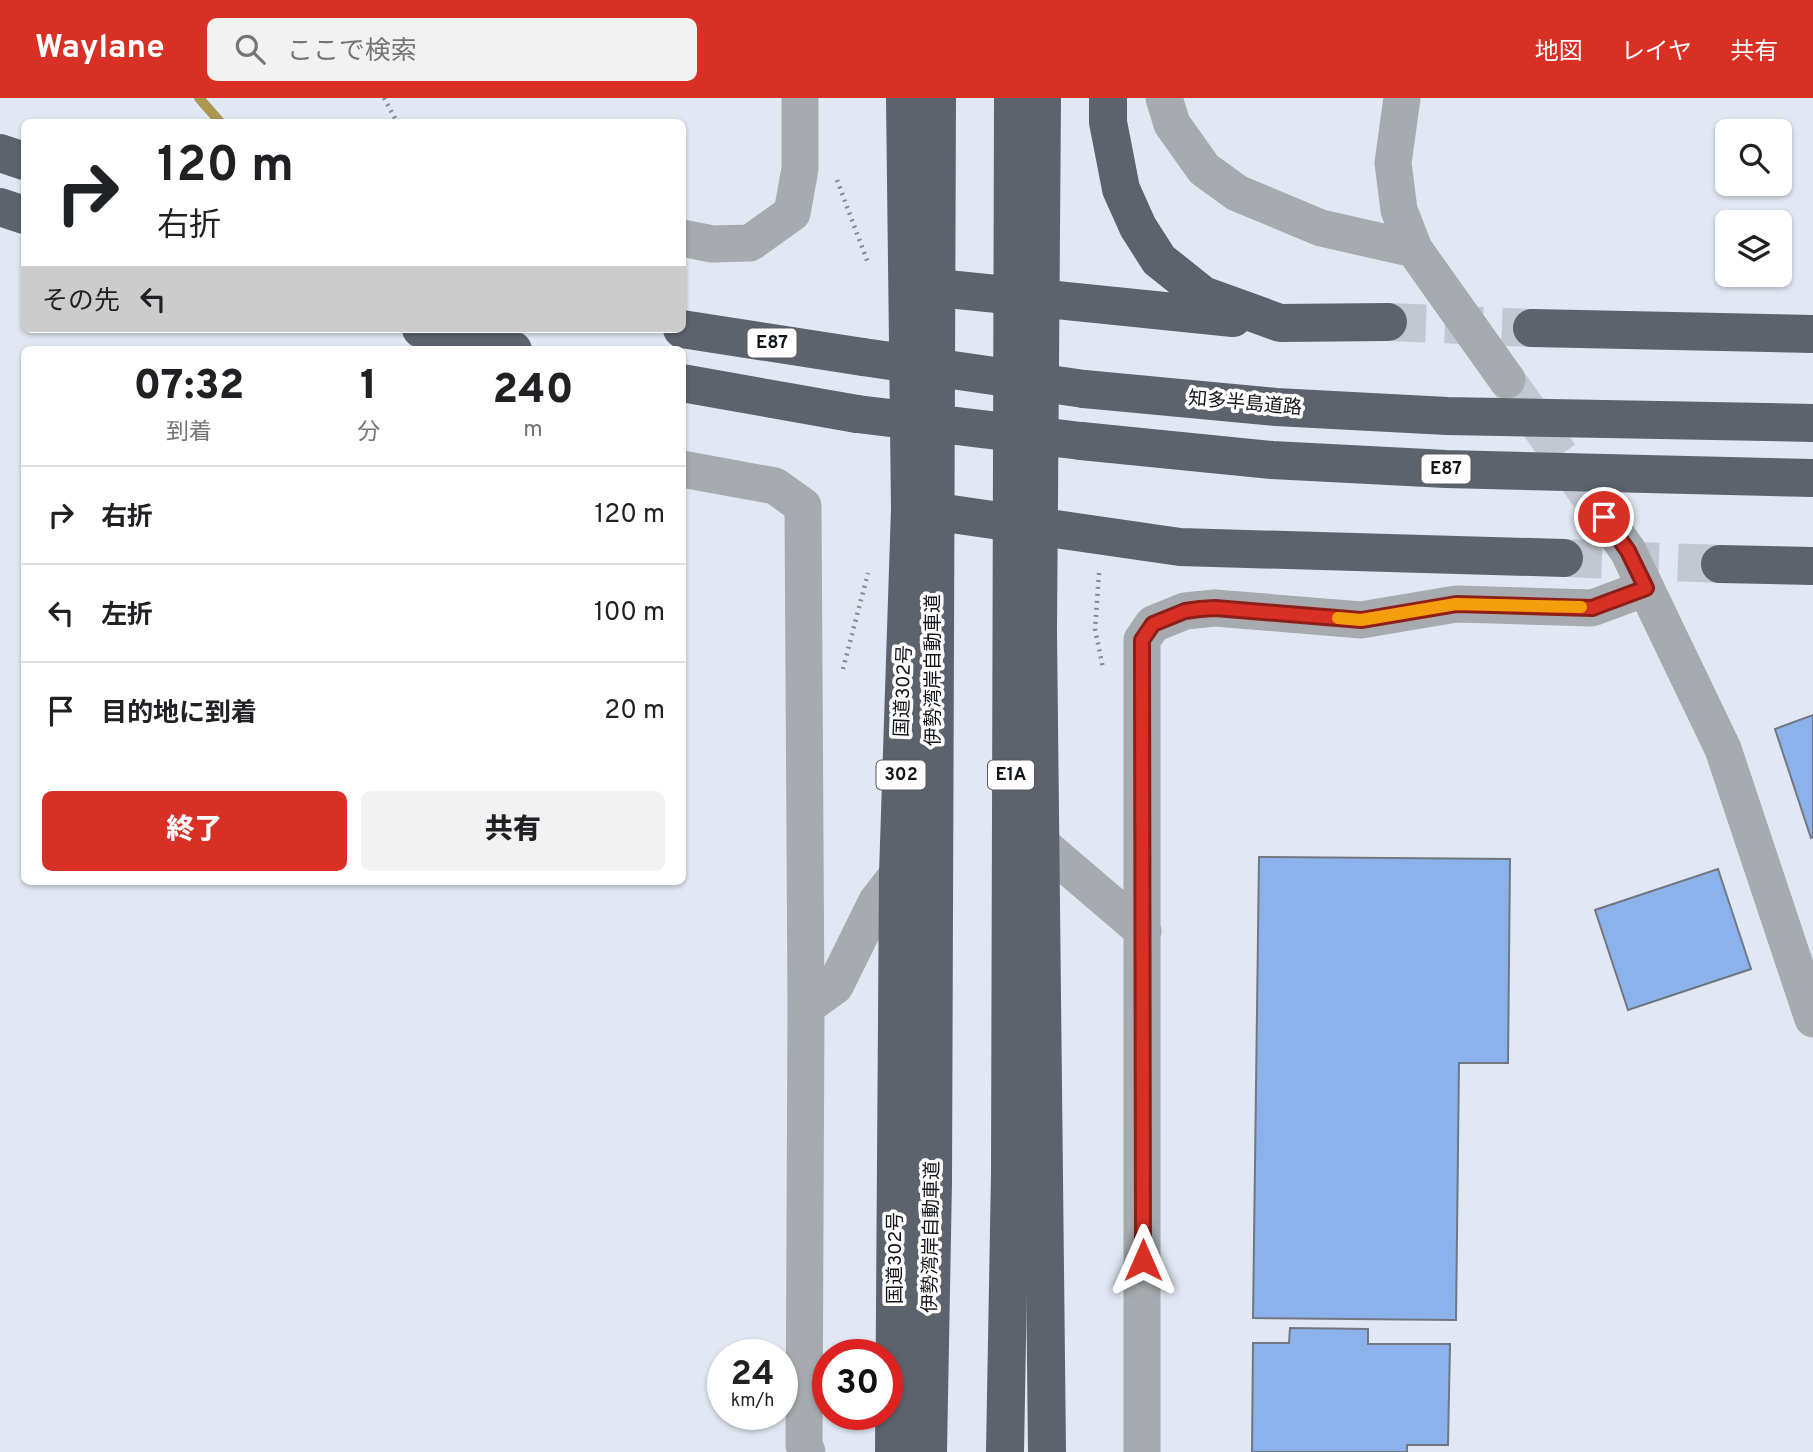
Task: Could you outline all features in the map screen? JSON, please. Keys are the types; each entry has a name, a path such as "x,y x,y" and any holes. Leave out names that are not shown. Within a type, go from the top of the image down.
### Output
{"highway":[{"name":"国道302号","path":"894,1452 898,874 910,508 905,98"},
{"name":"伊勢湾岸自動車道","path":"928,1452 933,1182 937,98"},
{"name":"E1A","path":"1005,1452 1010,1174 1013,98"},
{"path":"1042,98 1038,526 1046,1452"},
{"path":"1108,98 1108,122 1121,189 1138,227 1159,260 1203,295 1280,323"},
{"path":"0,153 21,160"},
{"path":"0,207 21,214"},
{"path":"908,285 1280,323 1388,322"},
{"path":"1532,328 1813,334"},
{"name":"知多半島道路","path":"686,330 1084,389 1276,407 1420,415 1813,423"},
{"path":"439,333 495,346"},
{"name":"E87","path":"686,384 857,414 1081,442 1272,460 1446,469 1813,478"},
{"path":"910,508 1181,547 1564,558"},
{"path":"1720,564 1813,566"}],"street":[{"path":"686,239 712,244 750,243 792,213 800,169 800,98"},
{"path":"1164,98 1172,124 1204,169 1237,193 1321,228 1414,249"},
{"path":"1402,98 1393,163 1399,210 1414,249 1507,380"},
{"path":"686,470 775,486 803,506 806,1007 804,1445 807,1452"},
{"path":"1604,517 1628,551 1723,749 1813,1019"},
{"path":"1143,1452 1142,640 1153,624 1185,611 1215,608 1361,620 1456,604 1592,608 1646,588"},
{"path":"1039,842 1143,931"},
{"path":"806,1007 835,986 877,901 898,874"}],"path":[{"path":"384,98 395,119"}],"building":[{"path":"1813,715 1813,837 1811,838 1775,729"},
{"path":"1259,857 1510,859 1508,1063 1459,1063 1456,1320 1253,1318"},
{"path":"1718,869 1751,969 1628,1010 1595,910"},
{"path":"1290,1328 1368,1329 1368,1344 1450,1344 1448,1445 1407,1445 1407,1452 1252,1452 1253,1343 1289,1343"}],"waterway":[{"path":"199,98 217,119"}],"tunnel":[{"path":"1388,322 1532,328"},
{"path":"1507,380 1604,517"},
{"path":"1564,558 1720,564"}],"slow traffic":[{"path":"1338,618 1361,620 1456,604 1581,607"}],"route":[{"path":"1143,1260 1142,640 1153,624 1185,611 1215,608 1361,620 1456,604 1592,608 1646,588 1628,551 1604,517"}]}
